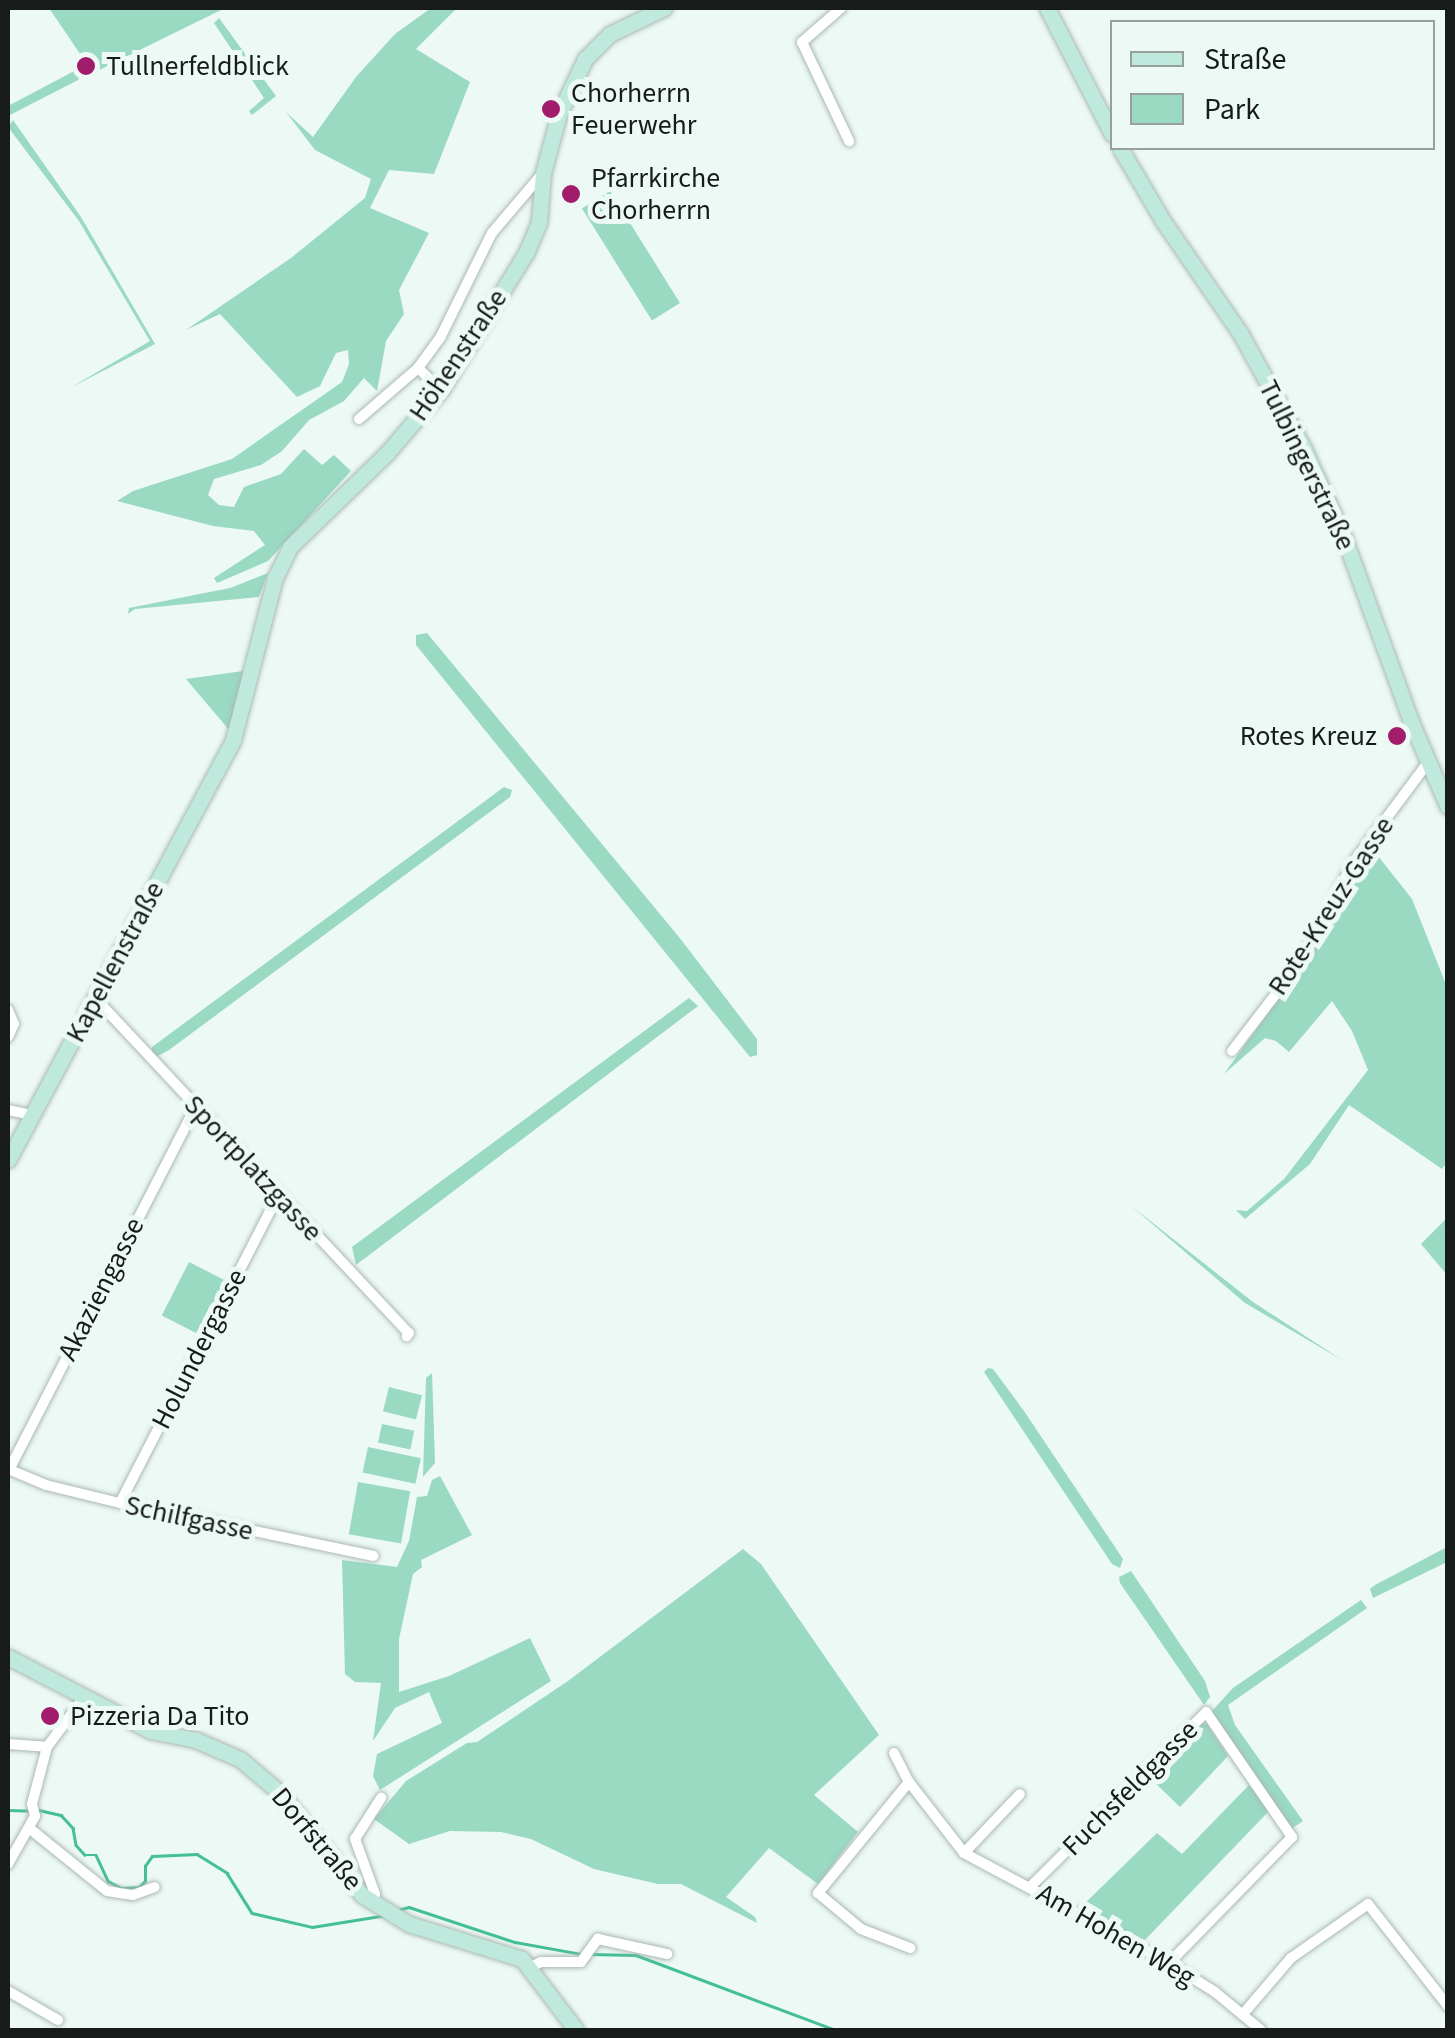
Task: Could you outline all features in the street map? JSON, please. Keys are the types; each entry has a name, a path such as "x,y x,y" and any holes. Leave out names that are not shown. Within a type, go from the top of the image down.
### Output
{"street":[{"name":"Höhenstraße","path":"222,763 242,714 276,578 290,547 386,453 442,390 534,238 543,173 563,102 585,59 625,24 664,8"},
{"path":"841,8 802,42 849,142"},
{"path":"1047,8 1110,130"},
{"name":"Tulbingerstraße","path":"1121,150 1162,221 1240,332 1294,429 1345,540 1448,807"},
{"path":"358,419 418,368 441,336 492,233 543,173"},
{"path":"418,368 442,390"},
{"name":"Rote-Kreuz-Gasse","path":"1232,1051 1302,960 1352,863 1428,760"},
{"name":"Kapellenstraße","path":"8,1160 222,763"},
{"name":"Sportplatzgasse","path":"95,998 409,1333 407,1336"},
{"path":"8,1010 14,1024 8,1037"},
{"name":"Akaziengasse","path":"8,1470 194,1108"},
{"path":"8,1110 32,1115"},
{"name":"Holundergasse","path":"120,1503 278,1195"},
{"name":"Schilfgasse","path":"8,1470 46,1485 120,1503 374,1556"},
{"name":"Dorfstraße","path":"8,1656 151,1731 196,1740 240,1759 279,1792 344,1878 391,1914"},
{"path":"8,1864 29,1828 46,1747 85,1696"},
{"name":"Fuchsfeldgasse","path":"1031,1886 1206,1712 1292,1836 1169,1963"},
{"path":"8,1744 46,1747"},
{"name":"Am Hohen Weg","path":"894,1752 910,1782 964,1853 1169,1963 1261,2030"},
{"path":"910,1782 818,1893 861,1929 910,1948"},
{"path":"964,1853 1020,1794"},
{"path":"381,1798 355,1839 376,1894 391,1914 512,1954 531,1967 576,2030"},
{"path":"29,1828 107,1892 133,1895 154,1886"},
{"path":"1243,2014 1291,1958 1368,1904 1448,2006"},
{"path":"531,1967 542,1962 581,1962 598,1940 667,1954"},
{"path":"8,1991 58,2020"}],"green space":[{"path":"49,8 225,8 93,73"},
{"path":"431,8 457,8 416,49 470,82 434,174 389,170 370,208 429,233 399,290 404,314 386,341 377,391 364,378 344,401 309,420 282,451 261,465 214,479 208,495 219,505 234,507 244,487 281,474 304,449 322,465 334,455 351,471 268,561 217,583 214,578 265,545 254,531 213,526 117,501 133,491 232,459 342,382 349,364 348,350 336,353 320,386 297,397 220,314 186,330 291,258 365,198 371,179 315,150 286,112 313,137 356,77 395,34"},
{"path":"219,18 276,96 252,115 249,111 264,98 214,23"},
{"path":"80,68 83,71 78,80 8,116 8,106"},
{"path":"13,120 81,217 155,344 70,388 150,341 79,221 8,127"},
{"path":"610,191 680,303 652,320 582,208"},
{"path":"268,573 259,597 135,609 128,614 129,608 230,588"},
{"path":"427,633 679,937 757,1039 757,1055 750,1057 416,645 416,635"},
{"path":"243,671 235,720 230,731 186,679"},
{"path":"504,787 512,790 510,797 169,1050 158,1056 152,1053 152,1047"},
{"path":"1374,851 1412,899 1447,987 1448,1161 1442,1169 1349,1105 1310,1164 1245,1219 1236,1210 1247,1211 1284,1179 1368,1070 1352,1031 1332,1001 1289,1052 1265,1038 1224,1074 1308,958 1365,856"},
{"path":"689,998 698,1006 356,1265 352,1247"},
{"path":"1130,1205 1253,1302 1342,1360 1245,1303"},
{"path":"1447,1218 1447,1275 1421,1244"},
{"path":"189,1262 228,1282 201,1335 162,1315"},
{"path":"993,1369 1024,1411 1123,1559 1120,1568 1112,1564 984,1372"},
{"path":"432,1373 435,1463 423,1477 426,1378"},
{"path":"389,1387 422,1395 416,1419 383,1411"},
{"path":"382,1424 414,1431 410,1449 378,1443"},
{"path":"368,1447 421,1458 415,1484 363,1472"},
{"path":"440,1476 472,1535 421,1560 422,1567 413,1574 399,1639 399,1692 449,1676 530,1638 551,1681 380,1790 373,1776 377,1754 442,1723 429,1692 395,1708 373,1741 381,1683 355,1682 345,1674 342,1560 397,1567 409,1541 417,1497 427,1496 432,1480"},
{"path":"358,1482 410,1491 401,1543 349,1534"},
{"path":"1447,1547 1447,1562 1373,1598 1370,1589 1375,1585"},
{"path":"743,1549 761,1564 879,1735 814,1795 858,1832 818,1884 769,1848 726,1897 755,1917 757,1923 681,1884 658,1884 594,1869 531,1839 501,1832 450,1831 409,1844 374,1819 406,1781 467,1743 477,1742 568,1681"},
{"path":"1131,1571 1205,1681 1210,1697 1204,1705 1120,1583 1119,1577"},
{"path":"1361,1600 1367,1608 1228,1705 1235,1725 1303,1821 1291,1829 1212,1711 1233,1688"},
{"path":"1201,1723 1207,1724 1228,1756 1180,1807 1148,1776"},
{"path":"1249,1785 1270,1810 1142,1943 1079,1909 1157,1833 1182,1854"}],"waterway":[{"path":"8,1810 31,1811"},
{"path":"39,1810 61,1815 73,1828 76,1845 85,1855 96,1855 108,1881 122,1888 139,1887 145,1881 145,1866 152,1856 197,1854 227,1873 252,1913 312,1927 386,1915"},
{"path":"397,1910 409,1907 515,1942 582,1954"},
{"path":"590,1954 636,1955 836,2030"}],"place":[{"name":"Tullnerfeldblick","path":"86,66"},
{"name":"Chorherrn Feuerwehr","path":"551,109"},
{"name":"Pfarrkirche Chorherrn","path":"571,194"},
{"name":"Rotes Kreuz","path":"1397,736"},
{"name":"Pizzeria Da Tito","path":"50,1716"}]}
